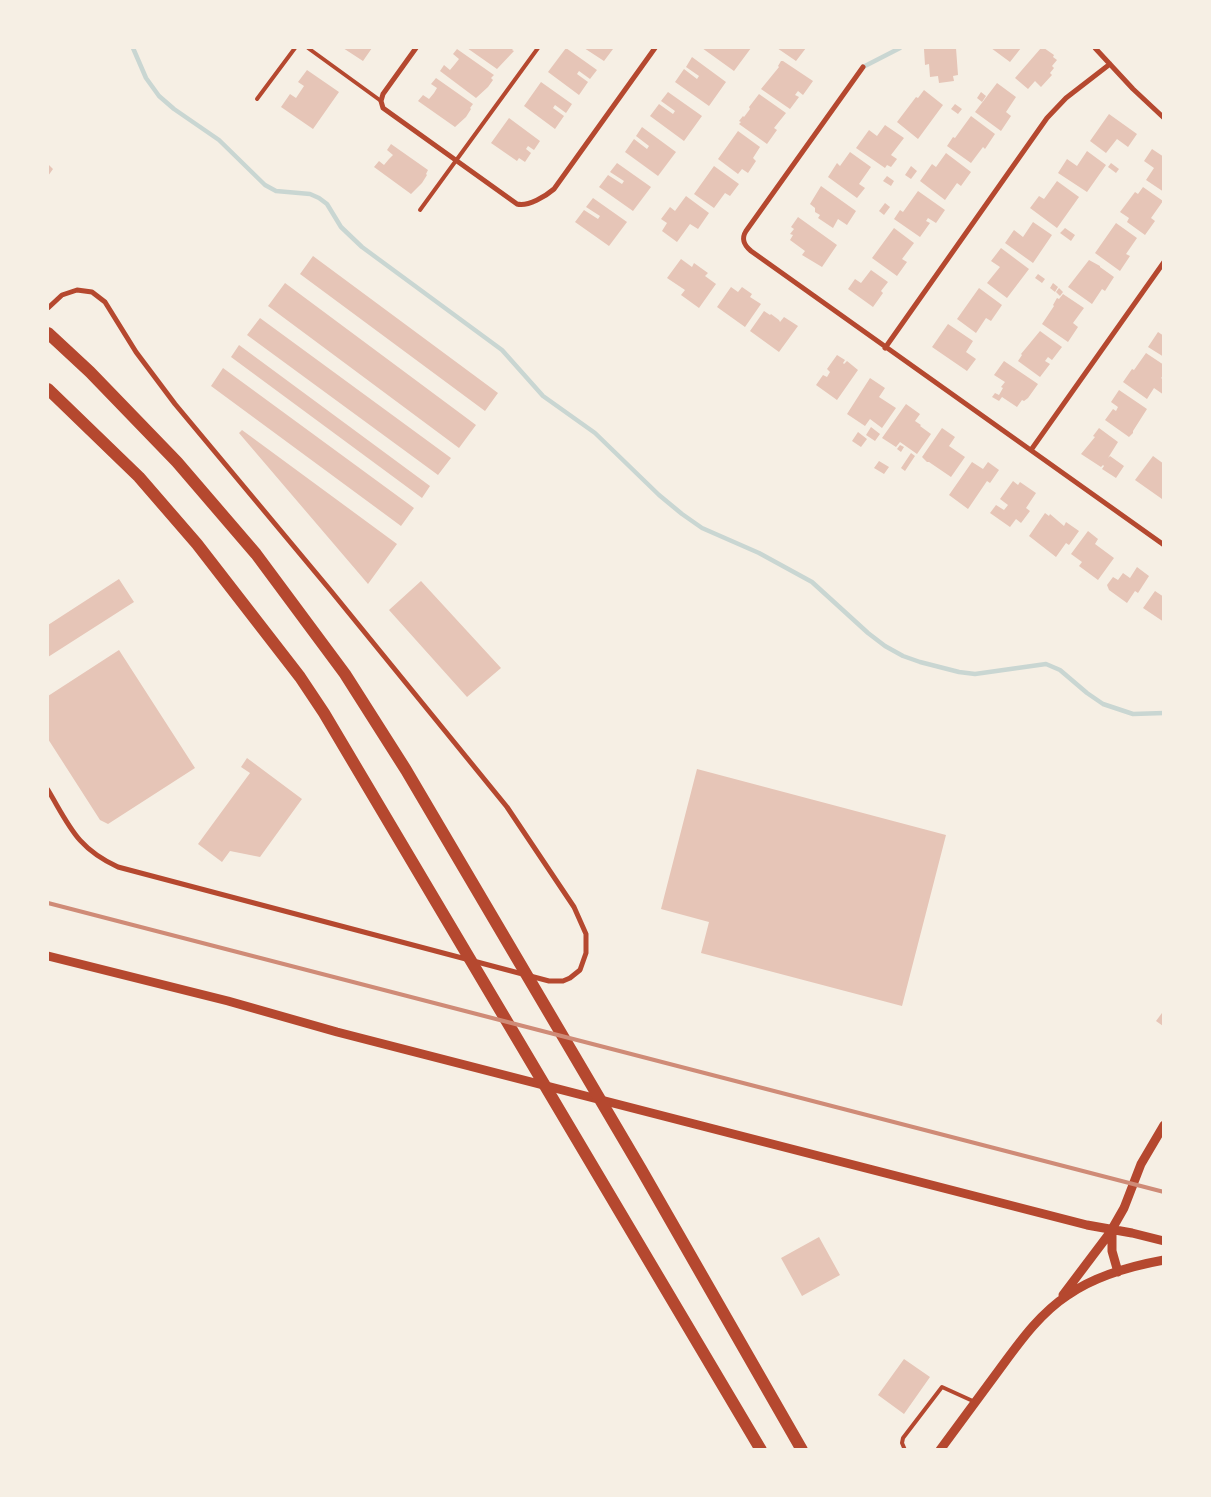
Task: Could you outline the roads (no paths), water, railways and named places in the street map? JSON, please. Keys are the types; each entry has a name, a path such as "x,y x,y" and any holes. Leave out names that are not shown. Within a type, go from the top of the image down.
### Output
{"main road":[{"path":"48,334 109,390 177,462 256,554 345,674 374,717 641,1169 802,1450"},
{"path":"48,389 164,505 198,544 300,677 347,750 761,1450"}],"street":[{"path":"416,48 386,90 381,101 383,108 517,204 526,204 554,189 655,48"},
{"path":"1095,48 1133,89 1164,118"},
{"path":"885,348 1047,118 1066,98 1110,64"},
{"path":"863,67 746,231 744,241 751,252 1164,545"},
{"path":"1031,450 1164,262"},
{"path":"48,308 62,295 77,290 92,292 105,302 136,352 175,404 331,591 506,807 580,918 587,940 585,958 580,970 570,978 556,982 549,981 118,867 95,855 77,838 48,790"},
{"path":"48,956 228,1001 337,1032 1087,1225 1164,1241"},
{"path":"940,1450 1022,1338 1070,1287 1112,1229 1124,1208 1141,1164 1164,1125"},
{"path":"1112,1229 1112,1251 1118,1272"},
{"path":"1051,1309 1076,1290 1118,1272 1164,1260"}],"lane":[{"path":"257,99 295,48"},
{"path":"308,48 381,101"},
{"path":"420,210 538,48"},
{"path":"904,1450 903,1438 942,1388 975,1402"}],"waterway":[{"path":"133,48 146,78 159,96 174,109 219,140 265,185 276,191 310,194 327,204 341,227 362,247 502,350 543,396 595,433 659,495 702,528 759,553 812,582 868,633 885,646 903,656 959,672 975,674 1046,664 1060,670 1103,704 1133,714 1164,713"},
{"path":"863,67 900,48"}],"railway":[{"path":"48,903 1164,1192"}]}
